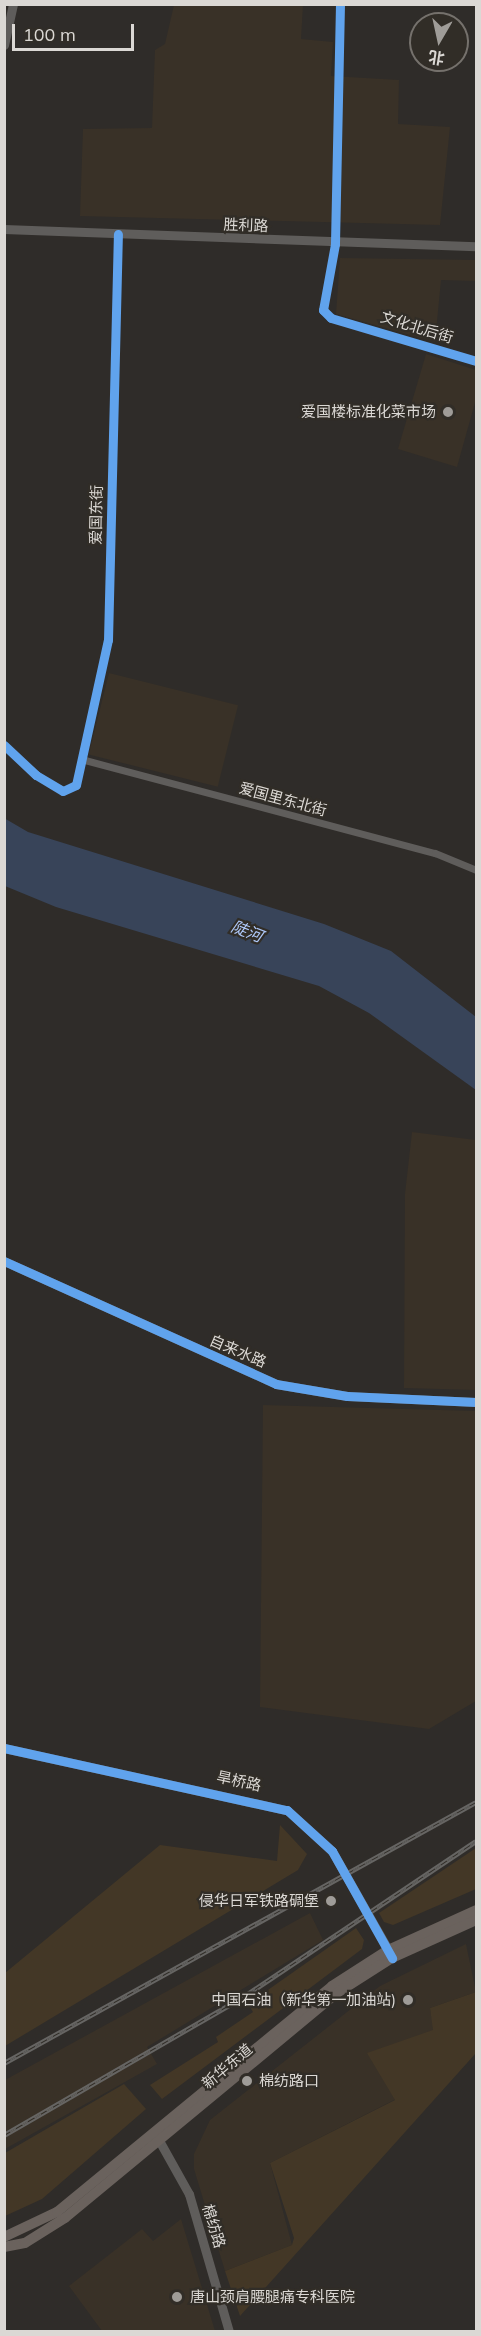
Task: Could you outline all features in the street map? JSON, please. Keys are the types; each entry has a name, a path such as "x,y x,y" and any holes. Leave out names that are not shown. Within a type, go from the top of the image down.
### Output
{"main road":[{"name":"新华东道","path":"4,2247 43,2234 336,1993 390,1954 477,1910"},
{"name":"新华东道","path":"390,1954 477,1920"},
{"name":"新华东道","path":"4,2237 39,2225 158,2138"}],"street":[{"path":"4,45 13,4"},
{"path":"335,244 340,4"},
{"name":"胜利路","path":"4,224 15,228"},
{"name":"胜利路","path":"4,229 335,244 477,246"},
{"name":"爱国东街","path":"4,745 36,776 70,791 81,759 108,640 118,234"},
{"name":"文化北后街","path":"335,244 323,310 349,321 477,361"},
{"name":"爱国里东北街","path":"81,759 435,853 477,870"},
{"name":"自来水路","path":"4,1261 276,1383 347,1396 477,1402"},
{"name":"旱桥路","path":"4,1748 287,1810 332,1851 390,1954"},
{"name":"棉纺路","path":"158,2138 189,2194 229,2331"}],"shaded area":[{"path":"174,5 303,5 301,39 333,42 331,76 399,80 398,124 450,127 440,225 80,216 83,129 152,128 155,50 165,44"},
{"path":"340,258 476,260 476,281 441,280 435,342 336,314"},
{"name":"爱国楼标准化菜市场","path":"426,354 476,370 476,399 457,467 398,449"},
{"path":"109,673 238,705 218,787 89,755"},
{"path":"412,1132 476,1140 476,1390 404,1388 405,1194"},
{"path":"263,1405 476,1411 476,1701 429,1729 260,1707"},
{"path":"280,1825 307,1854 298,1870 5,2046 5,1973 160,1845 277,1861"},
{"path":"476,1848 476,1889 393,1925 384,1922 379,1913"},
{"path":"310,1913 323,1940 147,2047 157,2064 5,2149 5,2080"},
{"path":"356,1928 364,1940 362,1949 162,2099 150,2085 218,2042 216,2037 253,2012 248,2004"},
{"path":"466,1944 476,1992 430,2008 434,2030 396,2099 270,2163 292,2245 225,2271 194,2169 194,2154 210,2120 380,1986"},
{"path":"476,1992 476,2053 240,2316 225,2271 292,2245 294,2238 270,2163 395,2100 367,2053 433,2030 430,2008"},
{"path":"124,2084 146,2109 42,2199 5,2216 5,2153"},
{"path":"181,2219 215,2331 102,2331 69,2286 142,2229 153,2241"}],"water":[{"name":"陡河","path":"4,818 28,832 324,924 391,951 476,1017 476,1090 369,1013 319,986 56,907 5,886"}],"railway":[{"path":"4,2063 476,1802"},
{"path":"4,2135 243,1997 476,1841"}],"cycle path":[{"path":"340,4 335,244 323,310 331,318 476,361"},
{"path":"4,745 36,775 63,791 76,785 108,640 118,234"},
{"path":"4,1261 276,1384 347,1396 476,1402"},
{"path":"4,1748 287,1810 332,1851 392,1958"}],"place":[{"name":"爱国楼标准化菜市场","path":"448,412"},
{"name":"侵华日军铁路碉堡","path":"331,1901"},
{"name":"中国石油（新华第一加油站)","path":"408,2000"},
{"name":"棉纺路口","path":"247,2081"},
{"name":"唐山颈肩腰腿痛专科医院","path":"177,2297"}]}
